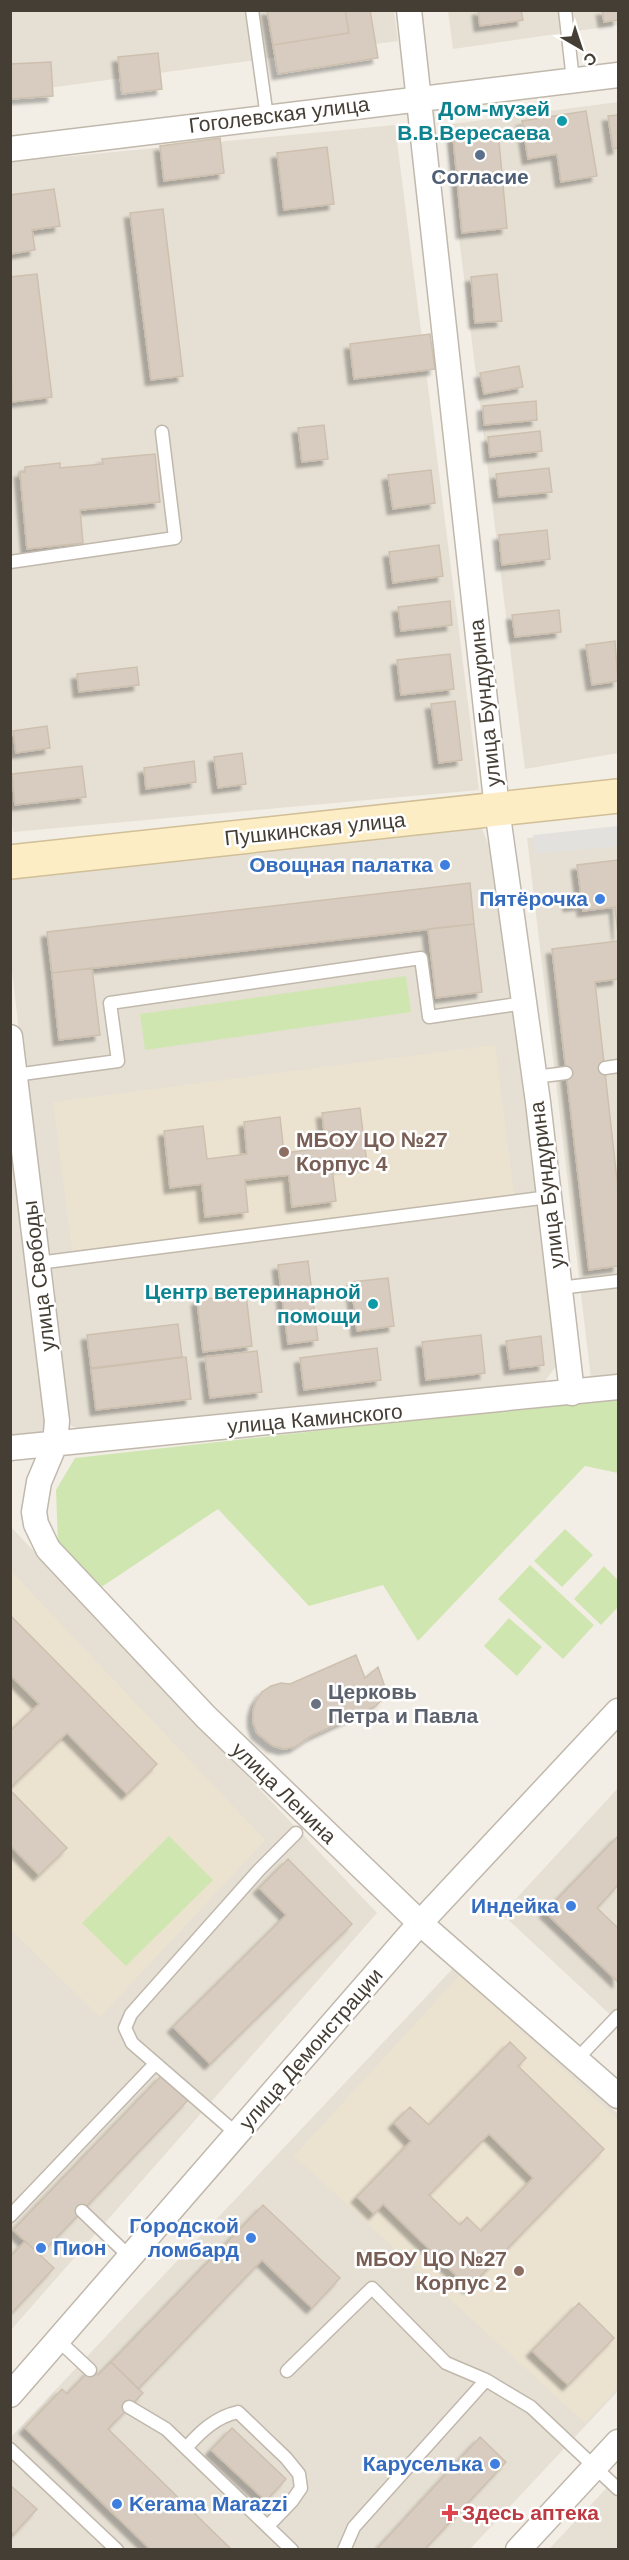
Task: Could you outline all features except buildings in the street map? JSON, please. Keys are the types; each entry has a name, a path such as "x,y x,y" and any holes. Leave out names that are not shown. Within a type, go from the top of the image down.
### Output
{"street":[{"name":"улица Бундурина","path":"409,10 497,809 535,1077 572,1393"},
{"name":"Гоголевская улица","path":"10,149 618,75"},
{"name":"Пушкинская улица","path":"10,862 618,796"},
{"name":"улица Свободы","path":"10,1037 57,1421 55,1444"},
{"name":"улица Каминского","path":"10,1448 618,1388"},
{"name":"улица Ленина","path":"55,1444 39,1482 34,1512 36,1524 48,1550 206,1718 420,1923 578,2058 618,2096"},
{"name":"улица Демонстрации","path":"10,2395 420,1923 618,1711"},
{"path":"518,2550 618,2442"}],"lane":[{"path":"252,10 267,117"},
{"path":"565,10 573,80"},
{"path":"10,562 175,538 162,432"},
{"path":"15,1075 118,1061 110,1002 421,958 429,1017 524,1003"},
{"path":"604,1068 618,1066"},
{"path":"535,1077 566,1073"},
{"path":"38,1263 549,1197"},
{"path":"559,1288 618,1281"},
{"path":"237,2134 132,2043 125,2028 131,2013 259,1870 296,1833"},
{"path":"578,2058 618,2016"},
{"path":"10,2216 51,2182 155,2064"},
{"path":"82,2211 130,2258"},
{"path":"287,2371 372,2288 446,2364 486,2380 531,2407 618,2489"},
{"path":"58,2340 90,2370"},
{"path":"344,2550 354,2527 486,2380"},
{"path":"129,2407 166,2428 292,2550"},
{"path":"186,2448 200,2433 224,2416 238,2412 299,2474 301,2488 268,2526"},
{"path":"10,2449 117,2550"}],"shaded area":[{"path":"10,11 394,11 398,41 11,93"},
{"path":"448,11 618,11 618,25 453,49"},
{"path":"618,102 618,753 525,769 445,125"},
{"path":"395,125 479,790 13,832 10,810 10,162"},
{"path":"478,819 492,853 521,1047 558,1364 544,1382 83,1431 65,1423 11,963 10,875"},
{"path":"618,826 618,846 535,854 533,835"},
{"path":"618,829 618,1376 591,1379 527,838"},
{"name":"МБОУ ЦО №27 Корпус 4","path":"495,1045 516,1209 74,1266 53,1102"},
{"path":"10,1125 50,1425 35,1437 10,1438"},
{"path":"11,1527 377,1913 11,2330"},
{"path":"10,1570 265,1840 100,2017 11,1930"},
{"path":"618,1788 618,2022 502,1914"},
{"path":"458,1963 618,2114 618,2391 470,2549 11,2549 10,2438"},
{"name":"МБОУ ЦО №27 Корпус 2","path":"460,1975 618,2120 618,2387 585,2423 294,2156"},
{"path":"618,2476 618,2549 549,2549"}],"green space":[{"path":"406,976 411,1012 145,1050 140,1014"},
{"path":"618,1397 618,1473 585,1466 418,1641 383,1585 309,1606 218,1509 100,1588 58,1544 56,1490 75,1458"},
{"path":"565,1529 593,1555 562,1587 534,1561"},
{"path":"530,1565 594,1625 563,1659 498,1599"},
{"path":"604,1566 618,1580 618,1607 601,1625 574,1599"},
{"path":"509,1618 542,1647 517,1676 484,1646"},
{"path":"169,1836 213,1880 126,1966 82,1923"}],"place":[{"name":"Дом-музей В.В.Вересаева","path":"562,121"},
{"name":"Согласие","path":"480,155"},
{"name":"Овощная палатка","path":"445,865"},
{"name":"Пятёрочка","path":"600,899"},
{"name":"МБОУ ЦО №27 Корпус 4","path":"284,1152"},
{"name":"Центр ветеринарной помощи","path":"373,1304"},
{"name":"Церковь Петра и Павла","path":"316,1704"},
{"name":"Индейка","path":"571,1906"},
{"name":"Городской ломбард","path":"251,2238"},
{"name":"Пион","path":"41,2248"},
{"name":"МБОУ ЦО №27 Корпус 2","path":"519,2271"},
{"name":"Каруселька","path":"495,2464"},
{"name":"Kerama Marazzi","path":"117,2504"},
{"name":"Здесь аптека","path":"450,2513"}]}
